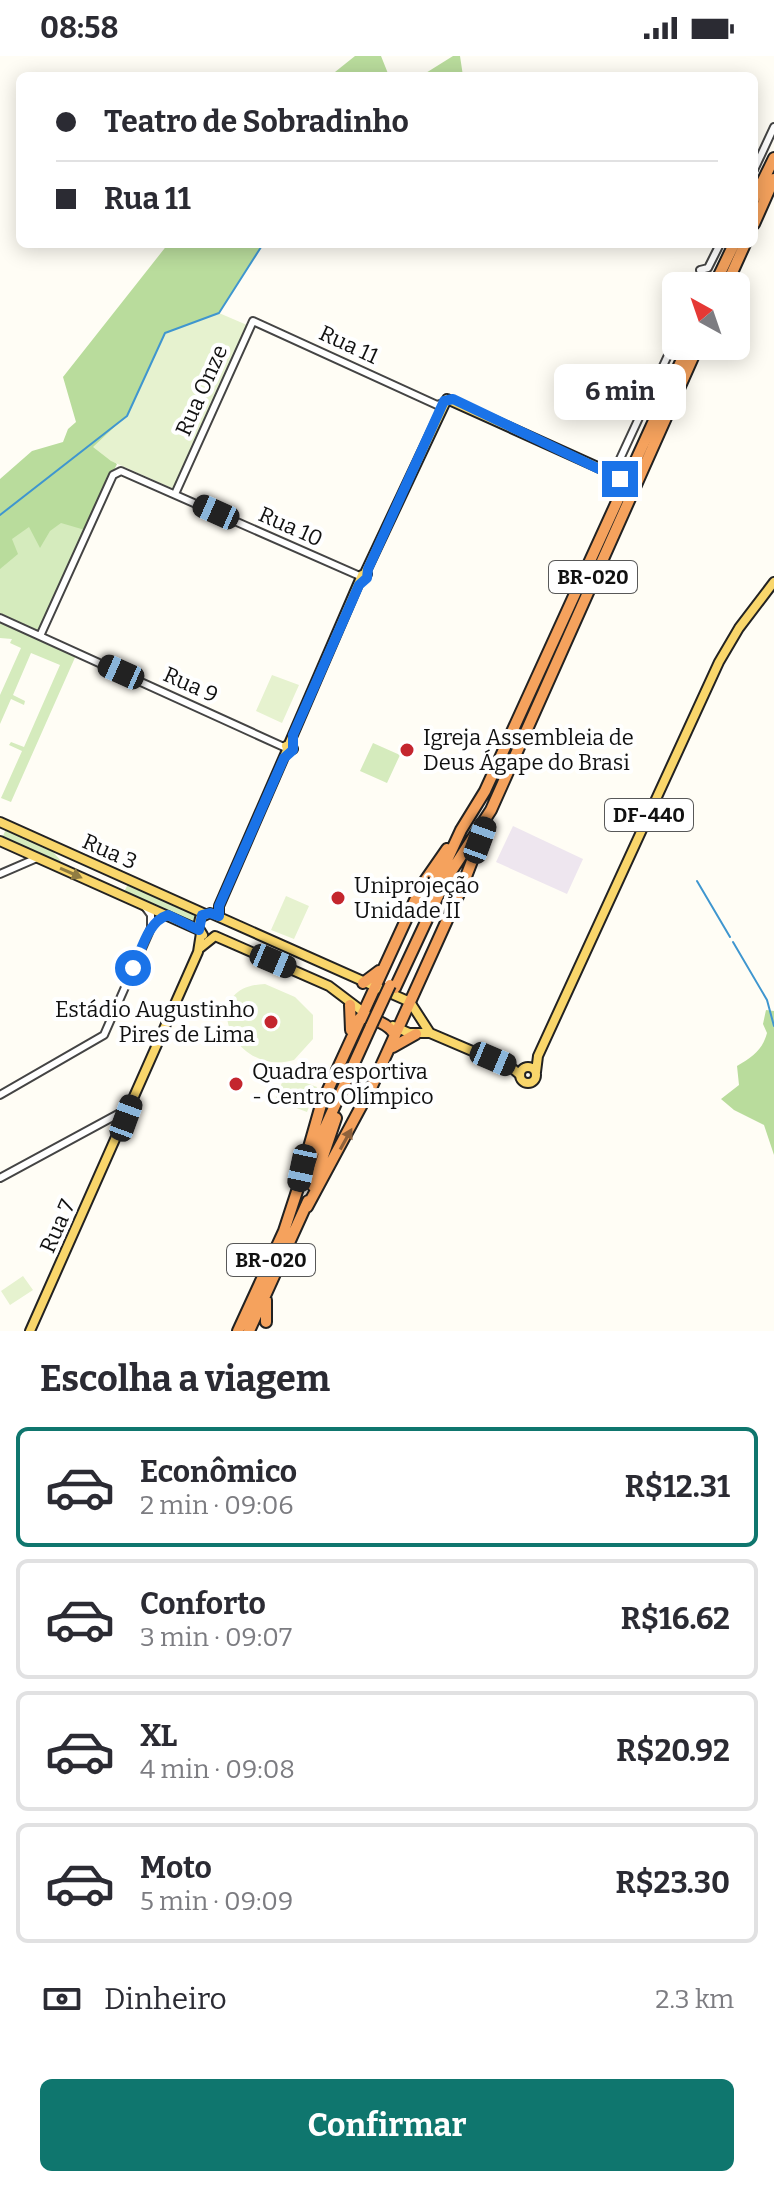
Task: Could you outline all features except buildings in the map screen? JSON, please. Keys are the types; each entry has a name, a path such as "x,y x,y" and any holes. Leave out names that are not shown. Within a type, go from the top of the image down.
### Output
{"highway":[{"path":"758,191 773,162"},
{"path":"758,215 774,179"},
{"path":"714,271 731,248"},
{"path":"732,272 743,248"},
{"name":"BR-020","path":"584,587 622,490 682,360"},
{"name":"BR-020","path":"238,1331 284,1231 310,1132 395,942 422,885 485,791 691,360"},
{"name":"BR-020","path":"249,1331 307,1207 349,1134 410,1003 462,887 575,606"},
{"name":"BR-020","path":"392,986 445,881 491,810"},
{"name":"BR-020","path":"307,1207 339,1109 461,830"},
{"path":"363,983 380,970 395,942"},
{"path":"376,984 410,1003"},
{"path":"343,1056 352,1027 350,1005"},
{"path":"362,1015 396,1032"},
{"name":"BR-020","path":"298,1186 374,1027"},
{"path":"384,1058 397,1042 416,1034"},
{"path":"266,1294 266,1322"}],"main road":[{"name":"Rua 11","path":"438,403 453,399 613,474"},
{"path":"199,948 221,931 217,915 287,746 437,414 438,403"},
{"path":"613,474 624,475 632,468"},
{"path":"613,474 620,480 622,490"},
{"name":"DF-440","path":"536,1072 538,1056 719,662 739,628 774,582"},
{"name":"Rua 3","path":"1,825 217,915 363,983 376,984"},
{"name":"Rua 3","path":"0,841 200,932 329,986 362,1015"},
{"path":"120,894 126,878"},
{"path":"199,948 199,921 217,915"},
{"path":"243,948 250,933"},
{"name":"Rua 7","path":"30,1331 199,948"},
{"path":"410,1003 430,1033"},
{"path":"416,1034 415,1025 424,1025"},
{"path":"396,1032 430,1033 512,1068 536,1072 531,1082 523,1081 523,1070"},
{"name":"DF-440","path":"523,1070 538,1056"}],"street":[{"path":"758,161 774,127"},
{"path":"701,272 714,271 719,248"},
{"name":"Rua 11","path":"250,324 257,322 438,403"},
{"name":"Rua Onze","path":"175,494 250,324"},
{"path":"613,474 666,360"},
{"name":"Rua 10","path":"40,636 117,472 126,472 363,576"},
{"name":"Rua 9","path":"0,618 287,746"},
{"path":"21,863 25,858 22,850"},
{"path":"0,874 39,858"},
{"path":"0,1095 104,1035 151,928 151,915 143,905"},
{"path":"151,928 168,915"},
{"path":"0,1178 106,1120 122,1119"},
{"path":"106,1120 122,1119"}],"shaded area":[{"path":"513,826 583,859 567,894 496,862"}],"green space":[{"path":"355,56 381,56 387,72 335,72"},
{"path":"453,56 460,56 462,72 427,72"},
{"path":"165,248 260,248 219,313 165,333 127,416 94,447 117,464 85,530 61,523 50,531 40,548 29,527 12,539 18,554 0,569 0,479 32,451 63,442 68,429 76,422 63,377"},
{"path":"219,313 247,325 174,489 111,461 93,447 127,415 165,333"},
{"path":"63,517 85,528 39,631 0,613 0,545 19,524"},
{"path":"0,618 77,653 11,802 1,798 22,751 9,745 11,742 24,747 60,665 31,653 13,695 25,701 24,705 11,699 0,724 0,695 21,648 10,643 12,639 0,638"},
{"path":"272,675 299,685 282,723 256,711"},
{"path":"373,743 400,755 387,783 360,771"},
{"path":"7,827 48,846 61,861 55,863 2,838"},
{"path":"129,882 200,914 195,925 124,892"},
{"path":"286,896 309,906 294,939 271,930"},
{"name":"Estádio Augustinho Pires de Lima","path":"265,984 295,997 313,1015 313,1039 294,1060 272,1062 253,1056 239,1044 230,1030 227,1014 231,999 244,989"},
{"path":"766,1010 774,1011 774,1155 764,1125 734,1110 721,1099 739,1085 737,1066 752,1056 762,1044 767,1033 763,1024"},
{"path":"285,1075 317,1087 307,1112 275,1100"},
{"path":"23,1276 33,1290 10,1305 1,1291"}],"waterway":[{"path":"0,515 127,416 165,333 219,313 260,248"},
{"path":"697,881 730,937"},
{"path":"733,942 767,1000 774,1026"}],"place":[{"name":"Igreja Assembleia de Deus Ágape do Brasi","path":"407,750"},
{"name":"Uniprojeção Unidade II","path":"338,898"},
{"name":"Estádio Augustinho Pires de Lima","path":"271,1022"},
{"name":"Quadra esportiva - Centro Olímpico","path":"236,1084"}],"route":[{"path":"133,968 151,928 161,917 168,915 199,930 202,915 213,913 219,916 219,906 249,835 284,758 293,750 293,735 359,585 367,578 368,569 444,401 453,399 620,479"}]}
